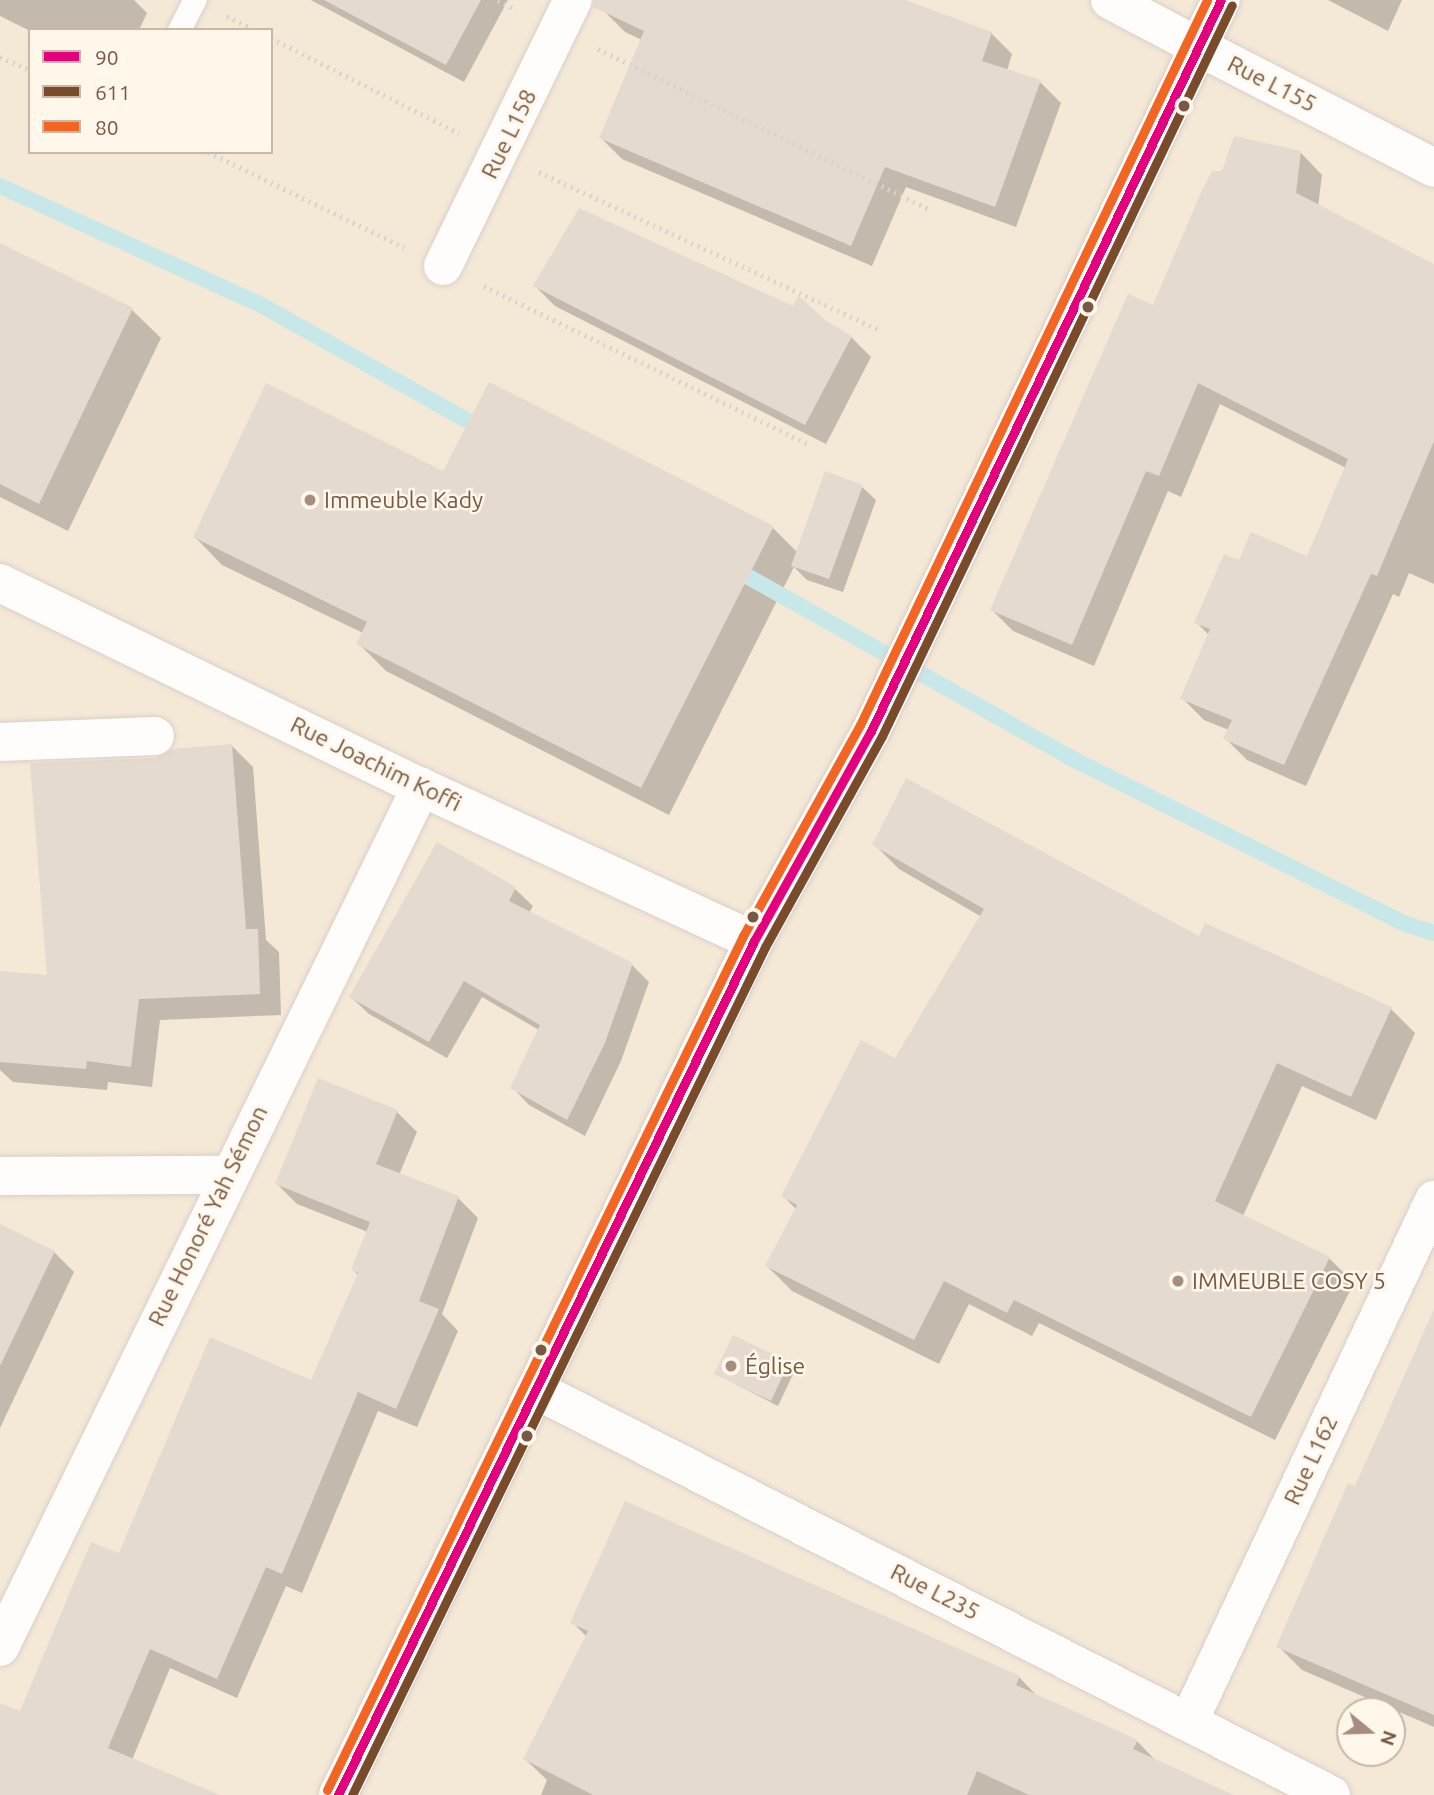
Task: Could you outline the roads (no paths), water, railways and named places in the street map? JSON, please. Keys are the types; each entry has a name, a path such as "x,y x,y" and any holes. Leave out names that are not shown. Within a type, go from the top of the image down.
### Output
{"street":[{"name":"Rue L155","path":"1110,0 1434,168"},
{"path":"338,1795 538,1391 754,941 871,731 1221,0"},
{"name":"Rue L158","path":"443,266 501,153 566,15"},
{"name":"Rue Joachim Koffi","path":"0,583 421,787 754,941"},
{"path":"0,742 155,736"},
{"name":"Rue Honoré Yah Sémon","path":"0,1647 228,1175 421,787"},
{"path":"0,1176 228,1175"},
{"name":"Rue L162","path":"1189,1721 1434,1200"},
{"name":"Rue L235","path":"538,1391 1331,1795"}],"lane":[{"path":"180,28 194,0"}],"waterway":[{"path":"0,186 263,306 486,431"},
{"path":"729,566 1069,757 1408,925 1434,933"}],"place":[{"name":"Immeuble Kady","path":"310,500"},
{"name":"IMMEUBLE COSY 5","path":"1178,1281"},
{"name":"Église","path":"731,1366"}]}
